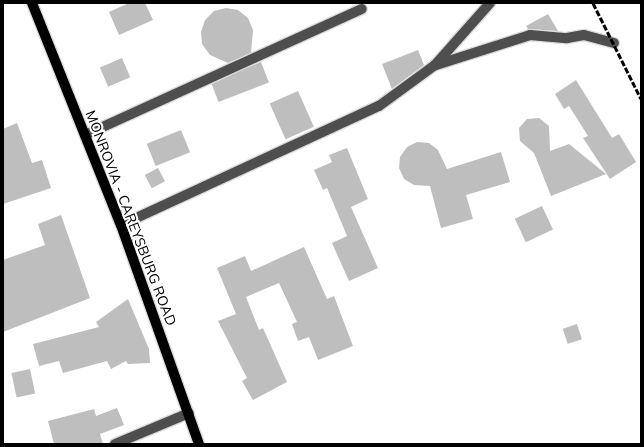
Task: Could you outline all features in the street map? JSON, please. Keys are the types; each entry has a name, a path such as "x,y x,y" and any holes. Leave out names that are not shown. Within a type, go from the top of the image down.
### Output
{"main road":[{"name":"MONROVIA - CAREYSBURG ROAD","path":"32,3 121,225 199,444"}],"street":[{"path":"121,225 379,106 435,65 490,3"},
{"path":"85,135 362,9"},
{"path":"435,65 530,35 567,38 584,35 614,43"},
{"path":"115,444 189,413"}],"building":[{"path":"129,3 145,3 153,20 119,35 109,12"},
{"path":"226,8 238,10 248,18 253,30 251,53 228,63 210,55 202,44 201,32 205,20 214,11"},
{"path":"548,14 558,31 528,29 526,26"},
{"path":"418,50 424,65 392,89 382,64"},
{"path":"122,58 130,77 108,87 100,67"},
{"path":"261,62 269,83 218,102 211,81"},
{"path":"576,80 612,138 619,134 636,162 610,179 583,138 588,136 569,106 564,109 555,94"},
{"path":"298,91 314,127 286,139 270,104"},
{"path":"539,118 549,126 550,151 569,144 606,174 551,196 534,153 520,141 519,128 527,119"},
{"path":"17,123 32,163 42,160 51,188 3,204 3,129"},
{"path":"181,130 190,152 156,166 147,144"},
{"path":"417,142 429,143 438,150 447,169 501,152 510,182 466,195 473,219 441,228 430,186 414,185 404,179 399,168 400,157 407,147"},
{"path":"347,148 368,199 351,207 378,268 349,281 332,243 347,236 327,188 323,190 314,170 332,162 329,155"},
{"path":"158,168 165,181 152,188 145,175"},
{"path":"542,206 553,230 526,242 515,219"},
{"path":"61,215 90,298 3,332 3,260 45,245 38,224"},
{"path":"304,247 327,299 334,296 353,346 318,360 309,337 298,341 292,324 297,322 279,283 246,297 259,330 263,328 287,382 253,400 242,381 247,378 218,321 236,314 217,268 245,256 251,271"},
{"path":"128,299 149,349 150,363 128,364 126,361 111,369 107,361 63,373 59,361 39,366 33,344 99,327 96,322"},
{"path":"577,324 582,339 568,344 563,329"},
{"path":"30,369 35,393 17,397 11,373"},
{"path":"117,408 124,425 100,434 103,444 54,444 48,421 94,409 96,416"}],"railway":[{"path":"593,3 641,99"}]}
